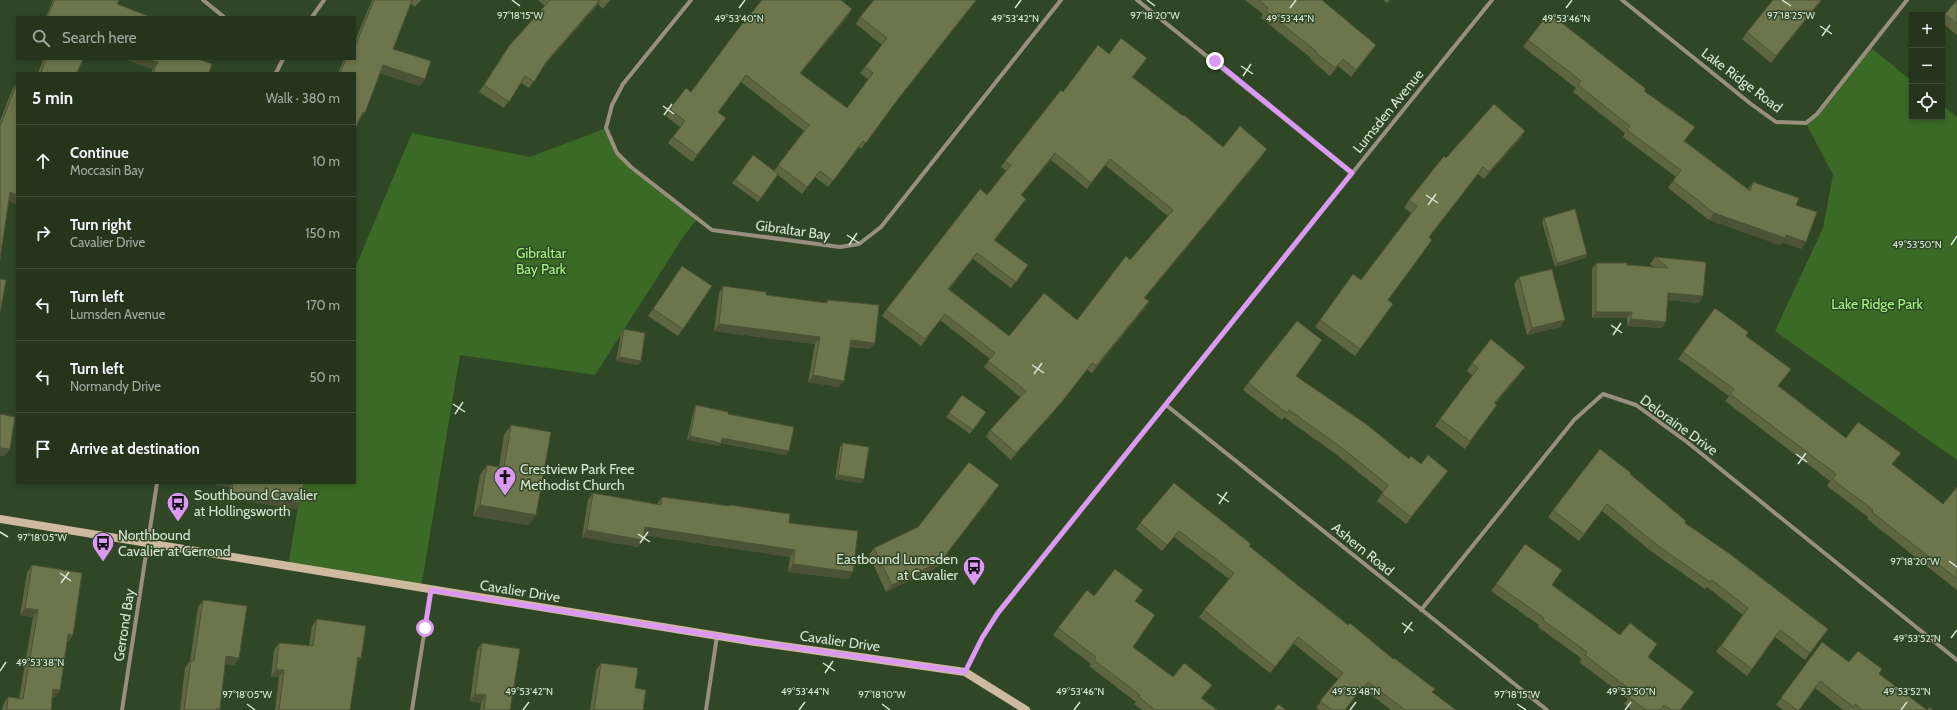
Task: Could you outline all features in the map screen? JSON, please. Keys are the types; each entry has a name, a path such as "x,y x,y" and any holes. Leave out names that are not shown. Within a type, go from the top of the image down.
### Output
{"street":[{"path":"203,0 223,16"},
{"path":"313,16 324,0"},
{"name":"Gibraltar Bay","path":"691,0 623,84 612,105 606,128 617,153 631,167 712,230 840,247 859,244 881,228 1061,0"},
{"path":"1137,0 1352,173"},
{"name":"Lumsden Avenue","path":"965,672 982,638 998,613 1492,0"},
{"name":"Lake Ridge Road","path":"1622,0 1751,104 1776,122 1806,123 1817,114 1907,0"},
{"path":"276,72 280,60"},
{"name":"Deloraine Drive","path":"1421,610 1574,420 1603,394 1636,405 1687,442 1957,660"},
{"name":"Ashern Road","path":"1166,405 1547,710"},
{"name":"Gerrond Bay","path":"122,710 158,484"},
{"name":"Cavalier Drive","path":"0,519 718,636 965,672 1026,710"},
{"path":"412,710 431,590"},
{"path":"706,710 718,636"}],"green space":[{"name":"Lake Ridge Park","path":"1870,47 1909,79 1909,120 1945,120 1945,107 1957,117 1957,460 1775,331 1823,228 1833,175 1806,123 1817,114"},
{"name":"Gibraltar Bay Park","path":"606,128 617,153 631,167 697,219 683,237 595,375 460,355 421,588 288,567 302,484 356,484 356,266 412,133 530,157"}],"building":[{"path":"55,0 119,0 117,4 148,16 47,16"},
{"path":"374,0 412,0 393,49 431,61 425,79 383,65 365,113 363,112 356,127 356,72 340,72 346,60 356,60 356,44"},
{"path":"550,0 600,0 546,62 534,82 525,76 509,102 484,85 509,46"},
{"path":"762,0 841,0 852,9 800,73 847,108 873,73 865,67 887,38 860,17 874,0 976,0 895,103 866,143 863,141 833,181 820,171 807,187 778,165 809,125 746,75 718,112 726,118 697,155 673,137 685,121 670,109 686,88 691,92 738,29"},
{"path":"1259,0 1322,0 1376,45 1356,70 1343,59 1335,68 1266,11 1268,8"},
{"path":"1773,0 1821,0 1776,56 1747,32"},
{"path":"1957,0 1957,24 1945,14"},
{"path":"1549,13 1646,89 1644,91 1695,127 1684,141 1750,191 1753,182 1799,198 1796,205 1817,212 1806,242 1786,235 1785,238 1714,213 1673,181 1681,170 1627,130 1630,126 1578,85 1581,81 1528,40"},
{"path":"1121,38 1147,58 1132,77 1183,116 1184,115 1223,147 1240,126 1267,149 1144,298 1149,301 1096,366 1092,363 1061,403 1016,453 990,430 1026,391 988,361 995,353 945,314 925,339 886,310 980,189 987,195 1011,165 1005,161 1061,90 1063,92 1098,45 1109,54","holes":["1055,153 1091,183 1110,159 1173,210 1130,260 1126,256 1077,320 1044,293 1009,336 948,289 977,253 1016,282 1028,265 994,240 1026,199 1021,195"]},
{"path":"46,60 83,60 77,72 41,72"},
{"path":"151,60 202,60 212,64 209,72 153,72 158,62"},
{"path":"16,86 16,195 10,192 0,259 0,126"},
{"path":"1494,104 1525,131 1489,172 1483,167 1429,237 1432,240 1388,300 1393,304 1360,349 1320,320 1353,274 1361,280 1417,206 1409,200 1444,156 1446,158"},
{"path":"753,155 778,174 761,198 735,180"},
{"path":"1575,209 1587,254 1557,263 1544,218"},
{"path":"1655,257 1706,262 1703,296 1668,293 1666,322 1631,319 1632,312 1596,312 1596,263 1627,263 1627,265 1668,268"},
{"path":"682,266 712,286 683,329 653,309"},
{"path":"1552,269 1565,320 1532,328 1519,277"},
{"path":"0,279 6,280 0,313"},
{"path":"723,286 766,292 766,295 827,303 828,300 879,305 875,343 851,340 844,381 813,375 820,337 719,324"},
{"path":"1715,308 1748,332 1746,336 1791,369 1778,386 1846,438 1858,422 1901,453 1892,464 1943,504 1957,487 1957,579 1872,512 1873,510 1832,479 1836,474 1730,394 1734,389 1683,352"},
{"path":"1297,321 1322,340 1296,376 1366,424 1409,459 1411,456 1421,464 1428,455 1448,471 1411,517 1382,494 1388,485 1342,448 1289,410 1287,413 1248,383"},
{"path":"624,329 645,333 641,361 619,357"},
{"path":"1491,339 1525,367 1494,403 1497,405 1470,441 1440,419 1478,368 1472,363"},
{"path":"962,395 986,412 973,430 949,413"},
{"path":"696,405 728,412 728,414 794,427 789,451 722,438 721,443 690,436"},
{"path":"0,414 15,417 10,449 0,448"},
{"name":"Crestview Park Free Methodist Church","path":"511,425 551,432 536,515 480,505 487,465 504,468"},
{"path":"843,443 869,447 864,479 838,475"},
{"path":"1600,449 1631,473 1630,474 1686,521 1685,523 1730,554 1828,629 1810,653 1780,630 1752,669 1721,646 1748,608 1712,580 1710,582 1657,545 1607,504 1584,534 1553,510"},
{"path":"969,462 999,485 941,561 892,585 874,548 918,527"},
{"path":"1174,483 1251,544 1249,546 1348,625 1350,623 1393,659 1394,658 1435,689 1432,692 1456,710 1405,710 1368,682 1364,687 1363,686 1345,710 1332,710 1320,701 1343,673 1298,637 1275,667 1204,610 1234,573 1179,531 1167,545 1140,523"},
{"path":"233,484 304,484 301,503 231,492"},
{"path":"593,493 661,505 662,497 730,505 790,514 789,523 858,531 853,572 793,564 795,550 645,527 643,540 587,530"},
{"path":"1525,544 1562,570 1552,585 1620,635 1630,623 1657,644 1648,657 1694,692 1680,710 1671,710 1664,705 1660,710 1646,710 1629,697 1633,692 1585,655 1587,652 1543,620 1544,618 1496,584"},
{"path":"32,565 82,573 73,635 68,634 60,690 53,689 51,710 7,710 8,697 23,699 38,610 25,608"},
{"path":"1115,569 1143,590 1135,601 1155,615 1133,647 1173,677 1184,663 1212,685 1201,698 1217,710 1155,710 1139,697 1140,695 1094,660 1096,657 1058,628 1087,590 1094,596"},
{"path":"203,600 247,606 239,658 226,656 220,709 184,710 191,661 194,661"},
{"path":"317,619 366,626 361,658 358,657 350,710 279,710 284,670 276,670 279,643 313,646"},
{"path":"1822,642 1849,662 1858,651 1882,669 1879,674 1927,710 1862,710 1855,704 1853,707 1820,681 1799,710 1797,710 1781,698"},
{"path":"482,643 520,649 510,710 484,710 486,695 475,694"},
{"path":"601,663 638,668 635,688 646,690 643,710 594,710"},
{"path":"1278,704 1286,710 1274,710"}],"place":[{"name":"Crestview Park Free Methodist Church","path":"505,496"},
{"name":"Southbound Cavalier at Hollingsworth","path":"178,522"},
{"name":"Northbound Cavalier at Gerrond","path":"103,562"},
{"name":"Eastbound Lumsden at Cavalier","path":"974,586"}],"route":[{"path":"425,628 431,590 755,642 965,672 982,638 998,613 1352,173 1215,61"}]}
